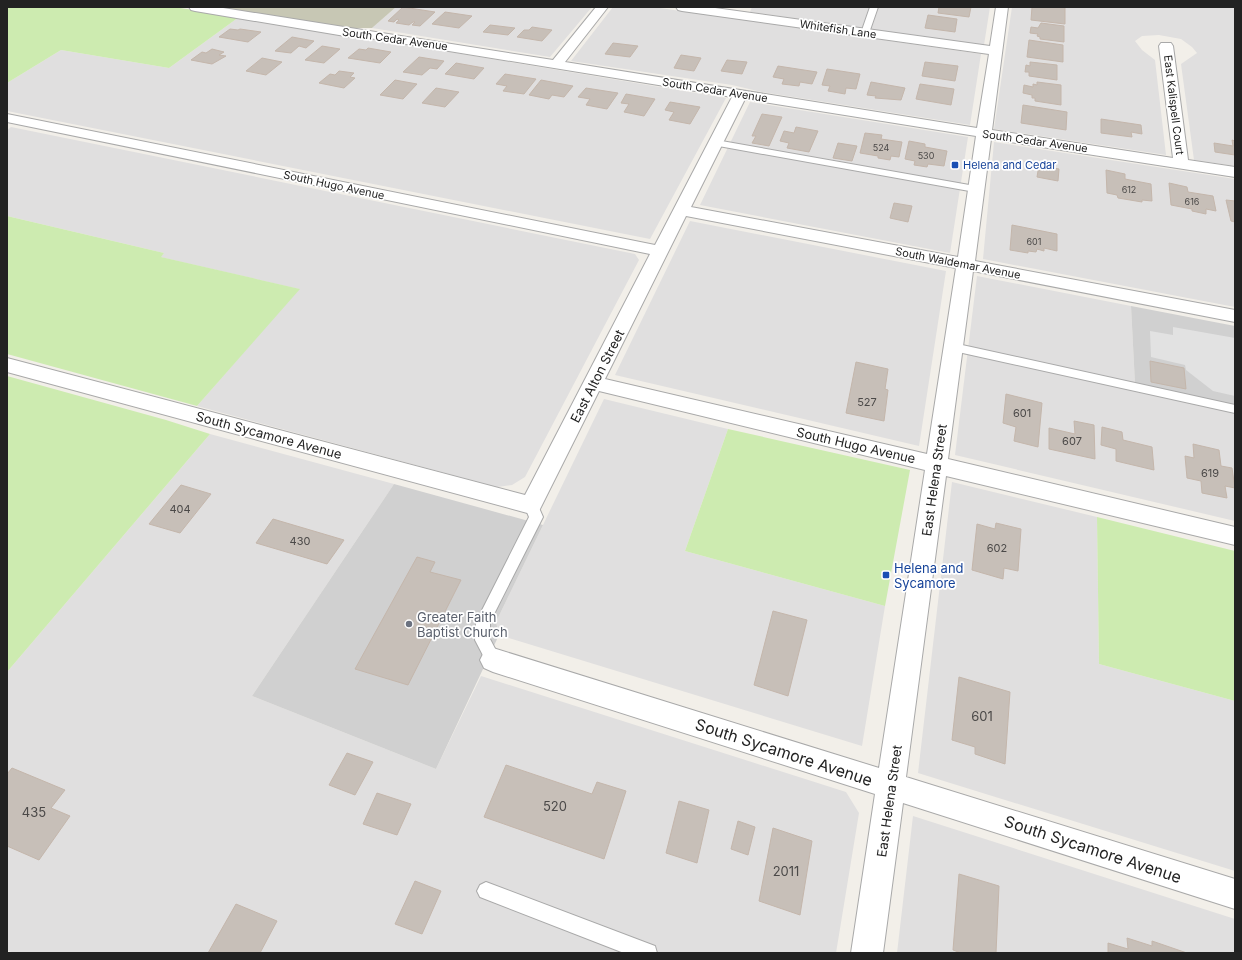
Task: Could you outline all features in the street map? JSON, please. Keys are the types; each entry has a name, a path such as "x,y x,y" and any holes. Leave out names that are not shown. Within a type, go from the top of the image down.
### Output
{"street":[{"name":"South Cedar Avenue","path":"194,7 1235,172"},
{"path":"556,64 602,7"},
{"name":"Whitefish Lane","path":"682,7 739,11 865,33 995,51"},
{"name":"East Helena Street","path":"867,953 1002,7"},
{"name":"East Kalispell Court","path":"1166,46 1181,163"},
{"name":"East Alton Street","path":"531,505 740,94"},
{"name":"South Hugo Avenue","path":"7,118 660,251"},
{"name":"South Waldemar Avenue","path":"682,210 1235,316"},
{"name":"South Sycamore Avenue","path":"7,365 531,505"},
{"name":"South Hugo Avenue","path":"594,383 1235,536"},
{"name":"South Sycamore Avenue","path":"493,660 1235,894"}],"lane":[{"path":"865,33 874,7"},
{"path":"716,142 975,189"},
{"path":"953,347 1235,409"},
{"path":"493,660 482,640 483,622 536,517 531,505"},
{"path":"486,891 648,953"}],"shaded area":[{"path":"216,7 396,7 372,28 345,28"},
{"path":"396,7 592,7 550,57 372,28"},
{"path":"613,7 653,7 981,54 970,125 762,92 732,85 571,61"},
{"path":"752,7 990,7 984,45 750,12"},
{"path":"1012,7 1235,7 1235,166 1194,160 1181,64 1197,53 1192,47 1181,39 1159,35 1142,36 1135,41 1142,50 1155,60 1166,155 994,129"},
{"path":"239,17 726,98 650,239 7,111 7,83 61,50 169,68"},
{"path":"750,102 968,137 950,253 700,205"},
{"path":"11,127 635,254 639,260 525,477 512,485 497,487 197,406 299,289 160,257 164,253 7,216 7,130"},
{"path":"994,142 1235,179 1235,307 983,259"},
{"path":"690,221 946,271 919,446 615,375"},
{"path":"977,276 1131,306 1135,384 1235,405 1235,521 955,455"},
{"path":"1131,306 1235,326 1235,405 1135,384"},
{"path":"1173,327 1235,338 1235,396 1213,391 1186,370 1185,365 1151,357 1150,331 1173,335"},
{"path":"604,399 728,429 685,551 885,606 862,746 499,635 496,622"},
{"path":"210,434 394,484 252,696 436,769 481,676 846,792 859,813 836,953 13,953 7,950 7,672"},
{"path":"952,482 1097,517 1099,664 1235,701 1235,871 918,773"},
{"path":"394,484 543,525 496,622 499,635 436,769 252,696"},
{"path":"913,816 1235,919 1235,953 897,953"}],"green space":[{"path":"7,7 174,7 239,17 169,68 61,50 7,83"},
{"path":"7,216 164,253 161,257 300,289 197,406 7,354"},
{"path":"7,376 166,420 210,434 7,672"},
{"path":"728,429 910,470 885,606 685,551"},
{"path":"1097,517 1235,551 1235,701 1099,664"}],"building":[{"path":"403,7 435,12 420,26 412,25 415,22 409,25 396,23 399,20 397,19 394,22 388,21"},
{"path":"939,7 971,7 969,17 938,13"},
{"path":"1032,7 1065,7 1065,24 1031,20"},
{"path":"445,12 472,16 459,28 432,24"},
{"path":"928,15 957,19 955,32 925,28"},
{"path":"1041,23 1064,26 1064,42 1040,39 1040,37 1037,36 1038,34 1030,33 1031,27 1038,28"},
{"path":"490,25 515,28 508,35 483,32"},
{"path":"532,27 552,30 542,41 517,37 524,30 529,30"},
{"path":"230,29 261,32 248,42 219,37"},
{"path":"292,37 314,41 306,48 299,46 291,53 275,51"},
{"path":"1029,40 1063,45 1063,62 1027,57"},
{"path":"613,43 638,46 630,57 605,54"},
{"path":"322,46 340,49 324,63 305,60"},
{"path":"368,48 391,52 380,63 348,58 359,49 366,50"},
{"path":"212,49 224,52 219,55 226,56 212,64 191,60 202,52 206,53"},
{"path":"681,55 701,58 694,71 674,68"},
{"path":"419,57 444,61 437,69 430,68 422,75 403,72"},
{"path":"262,58 282,62 266,75 246,71"},
{"path":"727,60 747,62 742,74 721,71"},
{"path":"925,62 958,66 955,81 922,76"},
{"path":"1030,62 1057,65 1057,80 1029,76 1029,72 1025,72 1026,65 1030,66"},
{"path":"456,63 484,68 474,79 445,74"},
{"path":"778,66 817,72 812,84 800,82 799,86 782,84 784,79 773,77"},
{"path":"827,69 860,74 856,89 846,88 845,94 828,91 830,86 822,85"},
{"path":"339,71 354,73 350,77 355,78 344,88 319,83 330,74 335,75"},
{"path":"505,74 536,79 524,94 503,91 507,86 496,84"},
{"path":"395,80 417,84 403,99 380,95"},
{"path":"541,80 573,86 564,97 552,95 549,99 529,95"},
{"path":"871,82 905,88 901,100 875,98 876,96 867,95"},
{"path":"1037,82 1061,85 1061,105 1035,101 1035,98 1032,98 1032,95 1023,93 1024,85 1033,87 1033,84 1037,85"},
{"path":"920,84 954,89 951,105 916,99"},
{"path":"436,88 459,92 445,107 422,103"},
{"path":"586,88 618,93 607,109 586,105 590,99 578,97"},
{"path":"626,94 655,99 644,116 624,112 629,104 621,103"},
{"path":"670,102 700,107 690,124 669,120 674,112 665,110"},
{"path":"1023,105 1067,112 1066,130 1021,123"},
{"path":"762,114 782,117 769,146 752,143 756,136 752,136"},
{"path":"1101,119 1141,125 1142,134 1131,132 1132,137 1101,133"},
{"path":"796,127 818,131 809,152 787,148 789,143 780,141 784,131 794,133"},
{"path":"865,133 882,135 881,139 902,142 899,157 891,156 890,160 860,153"},
{"path":"1232,140 1235,141 1235,155 1215,152 1214,143 1233,146"},
{"path":"909,141 925,144 925,147 947,151 944,166 928,164 927,167 914,165 915,161 905,159"},
{"path":"838,143 857,146 852,161 833,158"},
{"path":"1039,165 1059,169 1058,181 1037,177"},
{"path":"1106,170 1125,174 1125,179 1151,184 1152,201 1142,200 1142,202 1118,198 1117,195 1107,193"},
{"path":"1169,183 1187,187 1188,192 1213,196 1216,211 1206,209 1206,214 1192,211 1192,209 1171,205"},
{"path":"1226,200 1235,201 1235,222 1231,221"},
{"path":"894,203 912,206 908,222 890,218"},
{"path":"1012,225 1057,234 1057,251 1044,248 1044,251 1037,249 1036,252 1028,251 1028,253 1010,250"},
{"path":"1150,361 1184,368 1186,389 1151,382"},
{"path":"856,362 888,369 885,389 888,390 884,421 846,413"},
{"path":"1006,394 1042,403 1038,447 1014,441 1016,427 1003,423"},
{"path":"1074,421 1094,425 1095,459 1049,449 1049,428 1075,434"},
{"path":"1102,427 1122,432 1123,440 1152,447 1154,470 1116,461 1116,449 1101,445"},
{"path":"1193,444 1219,450 1221,466 1232,468 1235,488 1225,486 1227,498 1202,493 1201,481 1187,478 1185,456 1194,458"},
{"path":"181,485 211,494 180,533 149,524"},
{"path":"273,519 344,540 327,564 256,543"},
{"path":"996,523 1021,529 1018,571 1004,568 1003,579 972,570 977,524 995,529"},
{"name":"Greater Faith Baptist Church","path":"417,557 435,562 430,572 461,580 408,685 355,669"},
{"path":"773,611 807,620 788,696 754,685"},
{"path":"959,677 1010,692 1005,764 975,754 975,747 952,740"},
{"path":"347,753 373,762 355,795 329,785"},
{"path":"506,765 592,794 597,782 626,791 604,859 484,817"},
{"path":"12,768 65,790 51,808 70,816 39,860 7,846 7,774"},
{"path":"377,793 411,804 397,835 363,824"},
{"path":"679,801 709,810 697,863 666,853"},
{"path":"738,821 755,827 748,855 731,849"},
{"path":"773,828 812,841 800,915 759,901"},
{"path":"959,874 999,886 996,953 961,953 953,950"},
{"path":"415,881 441,891 422,934 395,924"},
{"path":"236,904 277,921 260,953 208,953"},
{"path":"1127,938 1152,946 1152,941 1187,953 1108,953 1108,943 1128,949"}],"place":[{"name":"Helena and Cedar","path":"955,165"},
{"name":"Helena and Sycamore","path":"886,575"},
{"name":"Greater Faith Baptist Church","path":"409,624"}]}
